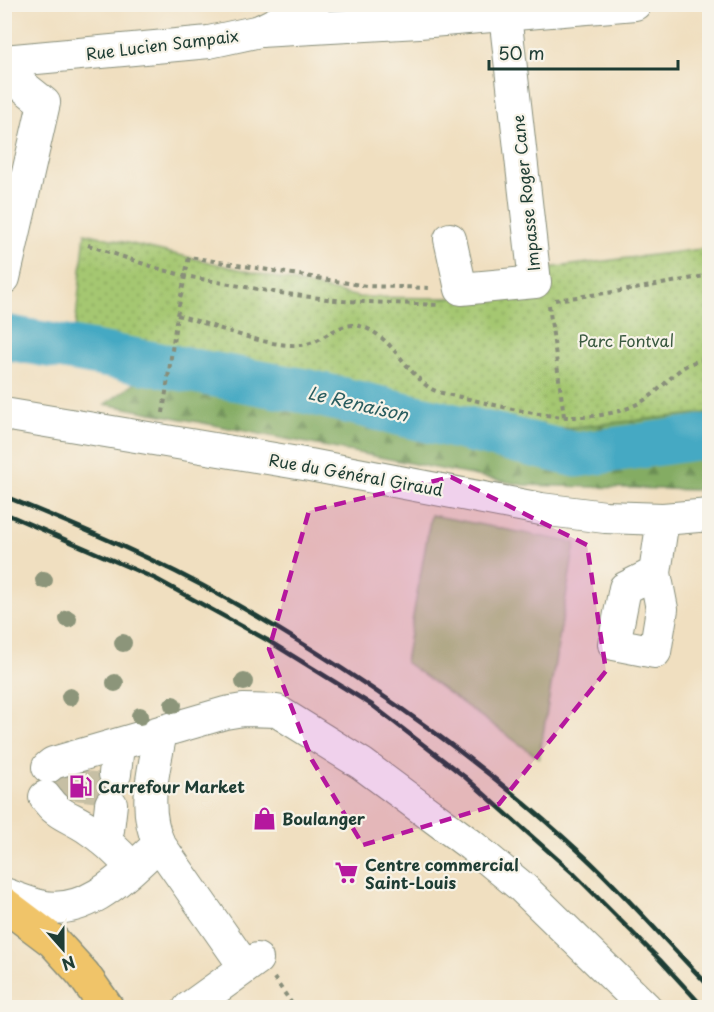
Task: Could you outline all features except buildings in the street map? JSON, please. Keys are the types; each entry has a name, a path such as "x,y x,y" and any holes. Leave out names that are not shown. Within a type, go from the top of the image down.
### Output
{"main road":[{"path":"4,904 53,941 70,959 107,1008"}],"street":[{"name":"Rue Lucien Sampaix","path":"4,61 209,42 260,31 314,4"},
{"path":"260,31 635,4"},
{"name":"Impasse Roger Cane","path":"455,297 535,282 505,15"},
{"path":"4,71 44,103 4,278"},
{"path":"450,239 455,297"},
{"name":"Rue du Général Giraud","path":"4,414 310,465 541,509 605,517 663,519 710,515"},
{"path":"655,573 663,519"},
{"path":"84,783 161,732 243,710 277,711 363,764 471,845 523,888 646,1008"},
{"path":"4,894 41,906 66,908 77,906 110,885 145,857 150,814 149,798 161,732"},
{"path":"84,783 86,827 116,851 145,857"},
{"path":"84,783 145,857 251,963 189,1008"}],"path":[{"path":"88,245 185,276 279,293 343,301 455,297"},
{"path":"165,398 177,315 189,257 366,286 455,297"},
{"path":"564,417 549,301 710,275"},
{"path":"177,315 283,345 308,344 335,329 354,324 365,327 378,336 431,389 493,405 564,417 615,412 646,400 682,366 700,360 710,360"}],"highlighted area":[{"path":"451,477 587,545 606,671 499,804 363,845 312,760 269,649 309,511"}],"green space":[{"name":"Parc Fontval","path":"85,233 359,297 443,298 525,294 548,268 709,248 710,411 554,429 185,349 74,338"},
{"path":"185,349 554,429 709,411 709,485 696,490 523,485 105,404"},
{"path":"431,515 575,543 539,758 405,662"}],"waterway":[{"name":"Le Renaison","path":"4,337 305,391 577,455 710,436"}],"tunnel":[{"path":"65,799 68,769"},
{"path":"91,802 95,772"}],"railway":[{"path":"4,496 117,544 200,584 321,655 413,717 501,784 584,856 710,987"},
{"path":"4,513 156,579 267,640 372,705 465,777 574,874 660,960 704,1008"}],"place":[{"name":"Carrefour Market","path":"80,786"},
{"name":"Boulanger","path":"264,818"},
{"name":"Centre commercial Saint-Louis","path":"347,873"}]}
